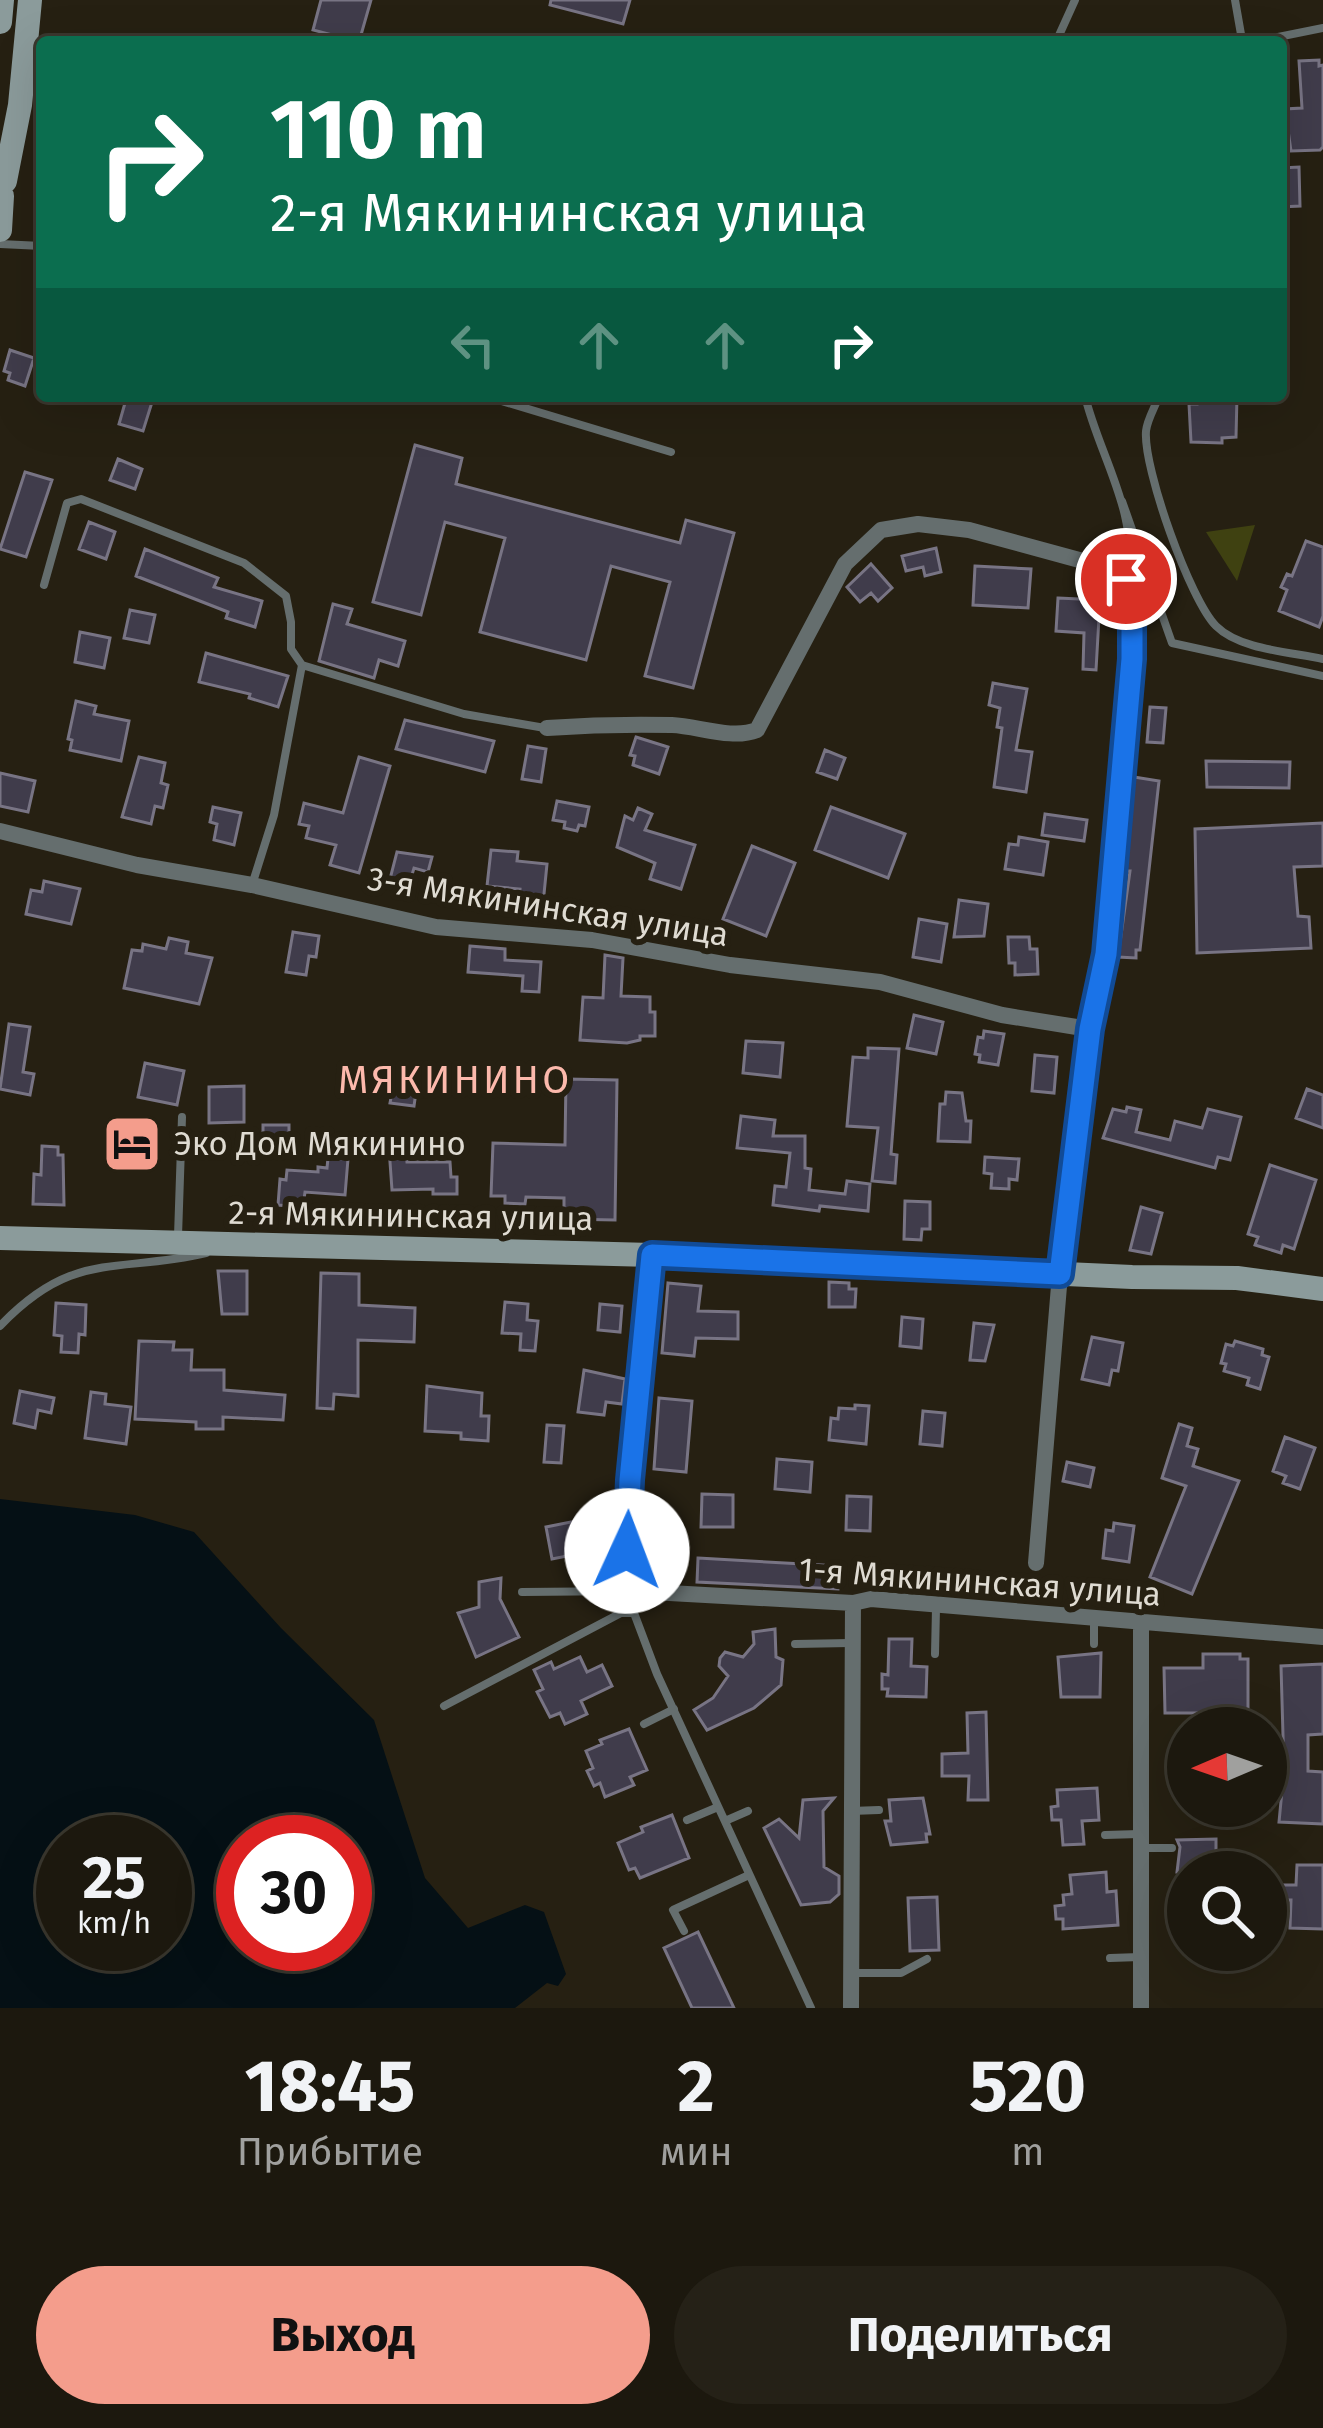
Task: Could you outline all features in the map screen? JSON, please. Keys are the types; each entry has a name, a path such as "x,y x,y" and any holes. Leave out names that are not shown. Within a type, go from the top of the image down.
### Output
{"street":[{"path":"0,22 2,0"},
{"path":"0,230 2,184 20,105 30,0"},
{"path":"547,728 616,724 680,725 736,733 757,730 845,565 881,530 918,524 969,530 1089,561 1116,570 1126,579 1132,604 1132,659 1106,954 1090,1029 1060,1274 1036,1563"},
{"name":"3-я Мякининская улица","path":"0,830 137,865 252,885 436,927 592,940 730,965 880,982 1002,1015 1090,1029"},
{"name":"2-я Мякининская улица","path":"0,1238 652,1255 1237,1278 1323,1289"},
{"path":"633,1591 627,1551 630,1480 652,1255"},
{"name":"1-я Мякининская улица","path":"633,1591 853,1603 871,1599 1323,1637"},
{"path":"851,2008 853,1603"},
{"path":"1141,2008 1142,1622"}],"lane":[{"path":"1059,36 1075,0"},
{"path":"1234,0 1241,36"},
{"path":"1287,37 1323,28"},
{"path":"0,244 36,246"},
{"path":"505,402 671,452"},
{"path":"1086,402 1172,643 1323,676"},
{"path":"1157,402 1146,429 1151,476 1190,580 1214,625 1237,640 1323,659"},
{"path":"44,585 68,503 81,499 244,563 286,596 291,649 302,665 464,714 547,728"},
{"path":"1122,501 1129,566 1126,579"},
{"path":"252,885 274,815 302,665"},
{"path":"178,1244 182,1117"},
{"path":"0,1326 61,1276 109,1264 192,1257 243,1245"},
{"path":"522,1592 633,1591 634,1613 674,1709 811,2008"},
{"path":"935,1654 937,1604"},
{"path":"444,1706 621,1613 634,1613"},
{"path":"1094,1617 1094,1644"},
{"path":"795,1644 852,1643"},
{"path":"644,1724 674,1709"},
{"path":"687,1820 718,1807"},
{"path":"851,1811 879,1810"},
{"path":"724,1821 748,1811"},
{"path":"1105,1835 1172,1848"},
{"path":"684,1931 673,1910 749,1875"},
{"path":"1110,1958 1141,1957"},
{"path":"851,1973 901,1973 927,1959"}],"shaded area":[{"path":"1255,525 1237,581 1206,532"},
{"path":"0,1499 135,1515 194,1532 374,1720 425,1878 468,1928 525,1905 544,1912 566,1974 558,1986 547,1983 515,2008 0,2008"}],"building":[{"path":"321,0 371,0 361,36 313,30"},
{"path":"551,0 630,0 623,24 550,5"},
{"path":"1319,60 1319,66 1323,65 1320,150 1291,151 1287,109 1302,108 1299,61"},
{"path":"1299,167 1300,206 1287,207 1287,168"},
{"path":"10,350 34,358 25,386 8,380 10,373 4,371"},
{"path":"125,402 152,402 143,431 119,424"},
{"path":"1237,402 1236,437 1222,438 1222,443 1191,442 1189,404"},
{"path":"415,445 462,458 456,484 680,543 686,520 734,533 693,688 645,676 670,582 611,566 586,660 480,632 505,538 445,522 421,615 373,602"},
{"path":"118,459 142,469 135,489 110,480"},
{"path":"25,472 52,480 26,557 0,549"},
{"path":"89,522 115,532 106,559 79,549"},
{"path":"1306,541 1323,547 1319,627 1279,611 1287,590 1281,587 1287,574 1292,576"},
{"path":"936,548 941,572 925,576 923,567 906,571 902,556"},
{"path":"145,549 218,578 214,587 262,601 255,627 136,576"},
{"path":"871,564 892,588 878,601 871,593 860,602 847,587"},
{"path":"975,566 1031,569 1028,608 973,605"},
{"path":"1058,598 1100,600 1096,670 1083,669 1084,633 1056,631"},
{"path":"333,604 352,609 347,624 405,641 398,666 379,660 374,678 319,661"},
{"path":"130,610 155,615 149,643 124,638"},
{"path":"80,632 110,638 104,668 75,662"},
{"path":"206,653 288,676 278,707 249,698 250,694 199,682"},
{"path":"993,683 1027,689 1016,750 1032,752 1026,792 994,787 1002,728 997,727 1000,708 989,705"},
{"path":"76,701 96,706 94,714 129,721 121,761 70,750"},
{"path":"1150,707 1166,708 1163,743 1147,742"},
{"path":"405,720 494,741 485,772 396,749"},
{"path":"636,737 668,747 659,774 633,765 635,756 630,755"},
{"path":"528,746 546,749 541,782 522,779"},
{"path":"825,750 845,758 837,779 817,772"},
{"path":"139,757 165,763 161,783 168,785 163,808 155,806 151,824 122,817"},
{"path":"359,757 390,766 359,873 330,865 336,845 306,838 309,826 299,824 304,803 343,813"},
{"path":"1206,761 1290,762 1289,788 1207,787"},
{"path":"0,773 35,781 28,812 0,806"},
{"path":"1134,777 1159,781 1136,958 1118,957 1130,871 1126,871"},
{"path":"557,801 589,807 585,826 579,825 577,831 553,820"},
{"path":"213,807 241,813 234,845 214,840"},
{"path":"831,807 905,834 888,878 815,850"},
{"path":"638,808 652,814 645,830 695,845 681,889 650,879 655,863 617,847 625,816 633,820"},
{"path":"1045,814 1087,820 1084,841 1042,835"},
{"path":"1323,823 1323,866 1294,867 1298,916 1309,917 1311,948 1197,953 1195,829"},
{"path":"1019,837 1048,842 1043,875 1005,869 1009,844 1018,845"},
{"path":"752,846 795,863 766,936 723,919"},
{"path":"491,850 518,852 517,861 547,864 543,904 519,902 520,889 487,886"},
{"path":"397,852 432,857 428,872 414,868 408,888 389,883"},
{"path":"44,881 80,889 71,924 26,914 31,890 42,892"},
{"path":"959,900 988,904 984,936 954,937"},
{"path":"919,919 947,924 941,962 913,957"},
{"path":"293,932 319,936 316,957 309,956 306,975 286,972"},
{"path":"1008,937 1029,937 1030,949 1037,949 1038,974 1015,975 1015,963 1009,963"},
{"path":"169,938 188,942 186,953 212,958 199,1004 124,988 132,950 142,951 143,944 166,949"},
{"path":"470,946 505,949 505,960 541,962 539,992 522,991 523,976 468,972"},
{"path":"605,955 623,958 621,996 650,997 655,1036 640,1036 627,1043 580,1040 583,997 603,998"},
{"path":"914,1015 943,1022 936,1054 907,1048"},
{"path":"9,1024 30,1027 23,1072 34,1074 30,1095 0,1089"},
{"path":"984,1031 1004,1034 998,1065 979,1062 980,1055 975,1054"},
{"path":"746,1041 783,1043 780,1077 743,1073"},
{"path":"868,1048 899,1049 891,1154 897,1155 895,1183 872,1181 878,1128 847,1126 853,1057 868,1058"},
{"path":"1035,1055 1057,1057 1054,1093 1032,1091"},
{"path":"145,1063 184,1071 177,1105 138,1097"},
{"path":"566,1079 617,1080 615,1220 564,1219 564,1198 526,1197 525,1204 505,1203 505,1196 491,1196 493,1143 565,1145"},
{"path":"394,1082 417,1085 414,1106 390,1103"},
{"path":"244,1086 244,1122 209,1123 209,1087"},
{"path":"1307,1089 1323,1095 1323,1128 1296,1118"},
{"path":"946,1092 962,1093 966,1121 971,1121 970,1142 938,1141 940,1104 945,1104"},
{"path":"1127,1107 1141,1110 1136,1132 1170,1140 1175,1121 1202,1128 1208,1109 1241,1117 1230,1160 1218,1157 1215,1168 1103,1138 1113,1109 1126,1112"},
{"path":"741,1116 775,1120 773,1136 805,1136 809,1190 845,1194 847,1181 870,1184 868,1211 773,1205 775,1186 786,1187 790,1153 737,1148"},
{"name":"Эко Дом Мякинино","path":"116,1124 155,1131 148,1165 109,1158"},
{"path":"263,1125 289,1125 289,1151 263,1151"},
{"path":"42,1146 58,1147 58,1155 63,1155 64,1205 33,1204 34,1174 41,1175"},
{"path":"389,1148 406,1148 407,1162 450,1162 451,1177 457,1177 457,1194 392,1190"},
{"path":"985,1157 1019,1159 1017,1180 1009,1179 1009,1189 991,1188 992,1174 984,1173"},
{"path":"328,1158 348,1159 345,1195 305,1192 303,1207 278,1205 280,1179 286,1180 287,1170 318,1172 318,1167 327,1168"},
{"path":"1270,1165 1316,1180 1294,1249 1283,1245 1281,1253 1255,1245 1258,1237 1248,1234"},
{"path":"905,1201 930,1202 930,1229 922,1229 921,1240 904,1239"},
{"path":"1141,1207 1162,1213 1151,1254 1130,1250"},
{"path":"218,1271 247,1271 247,1314 222,1314"},
{"path":"321,1273 359,1274 359,1305 415,1308 414,1342 358,1340 358,1396 334,1394 333,1409 317,1408"},
{"path":"829,1282 849,1283 849,1289 856,1289 855,1307 829,1307"},
{"path":"668,1283 701,1286 698,1311 738,1312 738,1339 696,1338 694,1356 662,1353"},
{"path":"505,1302 528,1304 527,1320 538,1321 535,1351 520,1350 521,1334 502,1333"},
{"path":"56,1303 86,1305 85,1335 79,1334 78,1353 61,1352 62,1336 54,1335"},
{"path":"600,1304 622,1306 620,1332 598,1330"},
{"path":"902,1317 923,1319 921,1348 900,1346"},
{"path":"974,1323 994,1325 985,1361 970,1360"},
{"path":"1092,1337 1123,1343 1118,1371 1112,1370 1109,1385 1082,1379"},
{"path":"139,1341 174,1342 173,1350 192,1350 191,1370 224,1370 224,1390 285,1395 283,1420 223,1417 223,1429 196,1429 196,1422 135,1419"},
{"path":"1235,1341 1263,1349 1262,1355 1269,1357 1260,1389 1247,1385 1249,1378 1224,1371 1226,1344 1233,1346"},
{"path":"584,1370 625,1379 622,1404 606,1402 604,1415 578,1412"},
{"path":"427,1386 482,1393 481,1416 489,1416 488,1441 461,1439 461,1433 425,1431"},
{"path":"20,1391 54,1398 51,1413 38,1410 35,1428 14,1423"},
{"path":"91,1392 106,1394 105,1404 131,1407 126,1444 85,1438"},
{"path":"659,1398 692,1401 686,1472 654,1469"},
{"path":"855,1405 869,1406 866,1444 829,1440 831,1418 838,1419 839,1408 855,1409"},
{"path":"923,1411 945,1413 942,1446 920,1444"},
{"path":"1179,1424 1192,1428 1187,1446 1198,1449 1193,1466 1239,1481 1192,1594 1150,1577 1186,1486 1162,1478"},
{"path":"547,1425 564,1426 561,1463 544,1462"},
{"path":"1285,1437 1315,1448 1300,1489 1283,1483 1286,1476 1273,1471"},
{"path":"777,1459 812,1462 810,1492 775,1489"},
{"path":"1067,1462 1094,1468 1090,1487 1063,1481"},
{"path":"702,1494 733,1495 733,1527 701,1527"},
{"path":"847,1496 871,1497 870,1531 846,1530"},
{"path":"641,1509 663,1510 661,1536 641,1535"},
{"path":"576,1521 582,1553 552,1559 546,1527"},
{"path":"1114,1523 1134,1526 1129,1562 1103,1558 1106,1530 1113,1531"},
{"path":"610,1541 616,1576 597,1579 591,1545"},
{"path":"698,1558 839,1566 838,1589 697,1582"},
{"path":"501,1578 500,1599 519,1637 476,1657 458,1613 479,1607 479,1582"},
{"path":"775,1629 776,1657 783,1660 781,1685 754,1708 707,1730 694,1710 713,1698 728,1676 719,1666 720,1658 725,1652 743,1657 754,1644 753,1632"},
{"path":"889,1639 912,1639 911,1666 927,1667 926,1697 887,1696 888,1689 882,1689 882,1674 888,1675"},
{"path":"1101,1653 1100,1697 1061,1697 1058,1657"},
{"path":"1203,1654 1240,1654 1240,1659 1248,1659 1248,1707 1167,1707 1165,1713 1164,1668 1203,1668"},
{"path":"580,1657 587,1672 602,1665 612,1686 581,1701 587,1714 565,1724 560,1713 550,1717 537,1692 543,1689 534,1670 551,1662 554,1669"},
{"path":"1323,1664 1323,1734 1308,1735 1308,1771 1323,1772 1323,1824 1287,1822 1287,1707 1282,1707 1281,1666"},
{"path":"986,1712 988,1800 968,1800 969,1776 942,1776 942,1754 968,1753 967,1713"},
{"path":"629,1729 647,1770 630,1777 634,1785 605,1797 600,1783 594,1786 587,1771 593,1768 586,1751"},
{"path":"1097,1788 1099,1820 1082,1821 1084,1844 1063,1845 1061,1820 1052,1820 1051,1807 1058,1806 1057,1790"},
{"path":"834,1798 823,1811 824,1867 839,1876 839,1894 830,1902 801,1905 764,1828 779,1819 799,1838 803,1800"},
{"path":"923,1798 930,1834 926,1834 927,1842 891,1845 885,1821 891,1821 889,1800"},
{"path":"672,1815 689,1858 640,1878 635,1868 629,1870 618,1843 643,1832 641,1827"},
{"path":"1216,1839 1216,1851 1180,1851 1177,1840"},
{"path":"1297,1865 1323,1865 1323,1929 1290,1928 1287,1885 1296,1885"},
{"path":"1106,1872 1107,1892 1116,1891 1118,1925 1063,1929 1055,1906 1064,1905 1063,1895 1072,1894 1070,1875"},
{"path":"937,1897 939,1950 910,1951 908,1898"},
{"path":"698,1932 734,2008 692,2008 664,1948"}],"place":[{"name":"Эко Дом Мякинино","path":"132,1144"}],"district":[{"name":"МЯКИНИНО","path":"455,1080"}],"route":[{"path":"627,1551 652,1255 1060,1274 1090,1029 1106,954 1132,659 1131,590 1126,579"}]}
